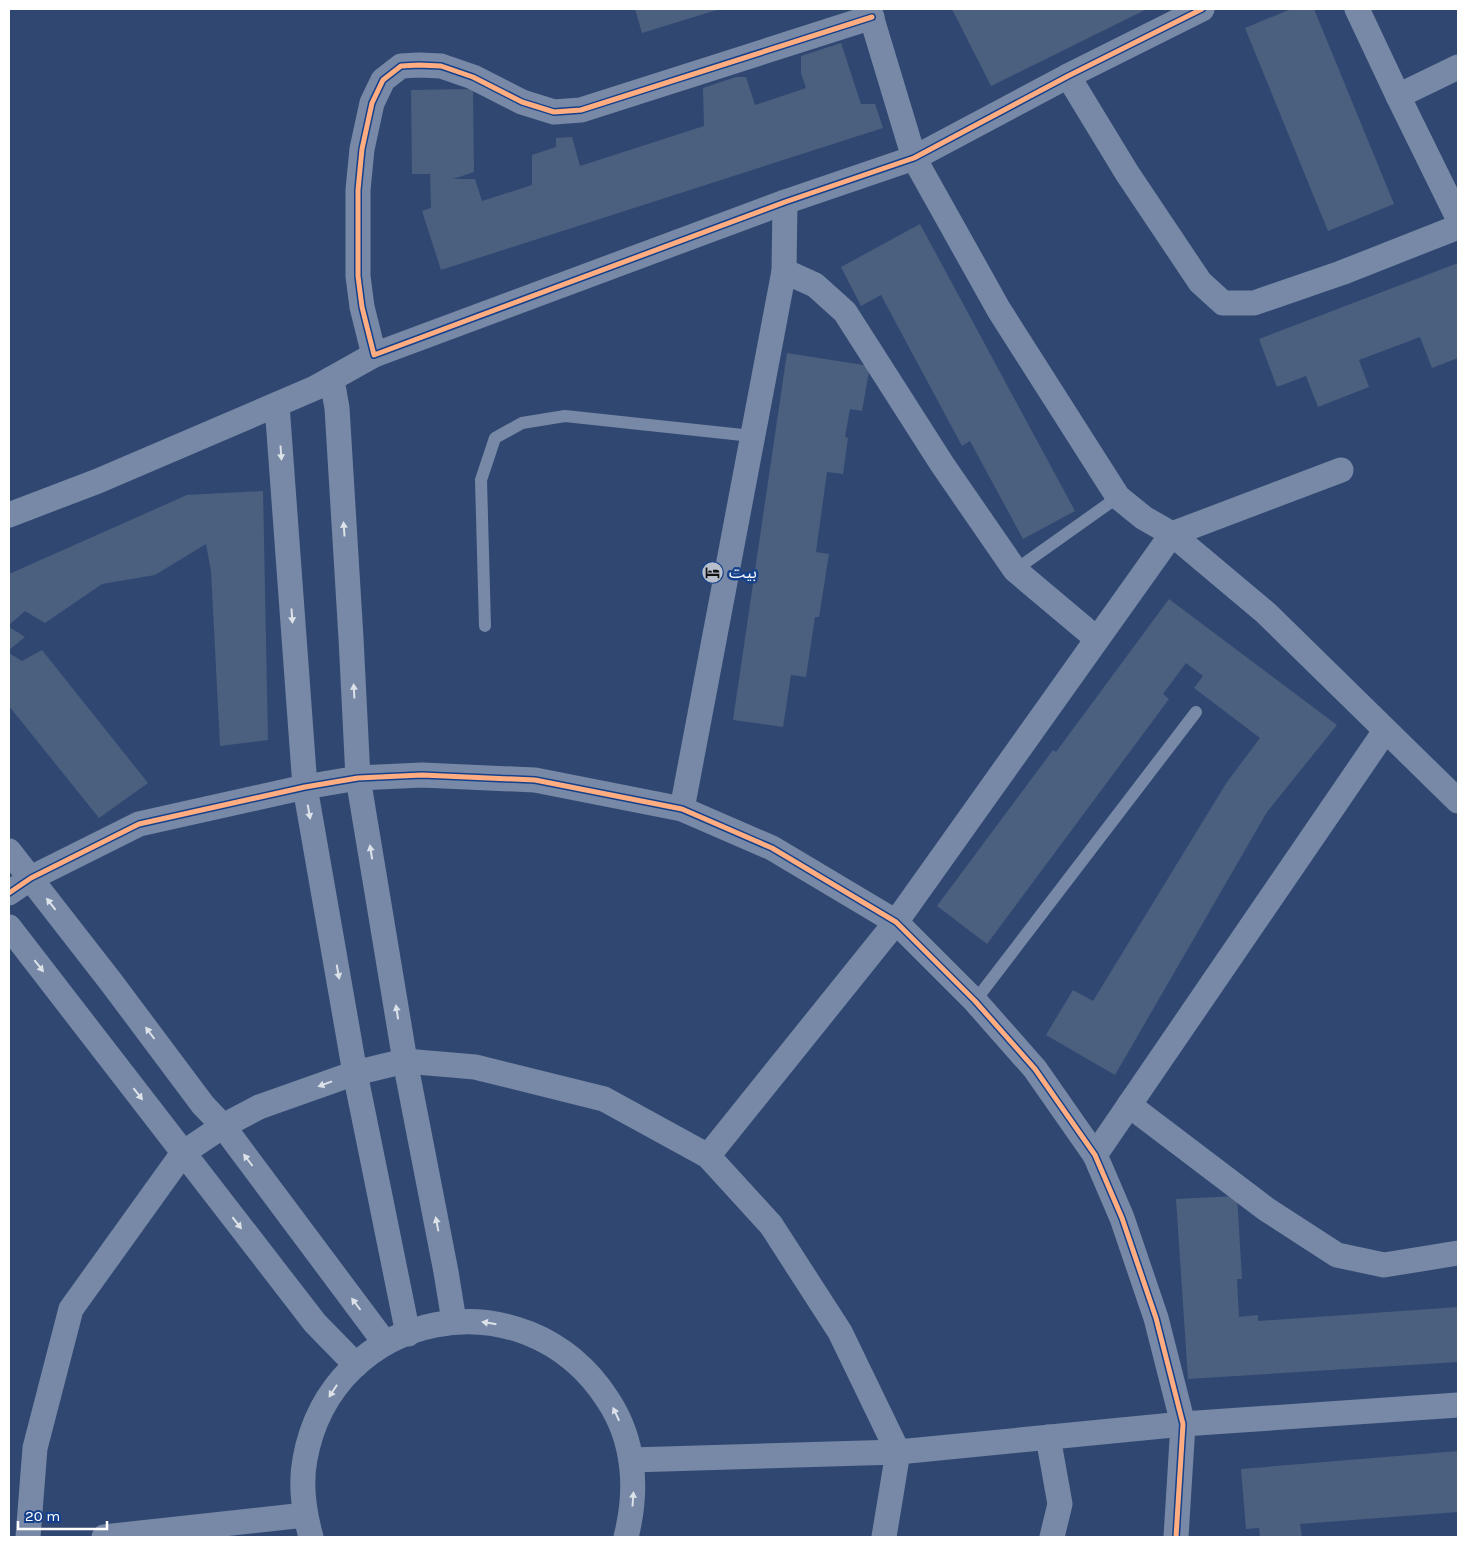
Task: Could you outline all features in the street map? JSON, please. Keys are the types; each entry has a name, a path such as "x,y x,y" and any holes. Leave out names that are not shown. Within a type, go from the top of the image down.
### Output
{"street":[{"path":"9,515 98,481 277,405 332,380 374,355 785,202 914,158 1068,76 1202,9"},
{"path":"1358,9 1458,218"},
{"path":"374,355 361,299 358,276 358,190 362,149 372,103 383,80 401,66 442,66 473,77 522,102 554,112 581,110 871,13 914,158 999,310 1118,497 1144,518 1172,534 1266,613 1458,801"},
{"path":"1398,96 1458,67"},
{"path":"1068,76 1127,173 1200,282 1223,303 1254,303 1458,227"},
{"path":"682,809 784,271 785,202"},
{"path":"784,271 815,285 845,312 942,464 1015,570 1097,639"},
{"path":"332,380 338,428 358,778 406,1061 454,1321"},
{"path":"277,405 305,788 355,1073 408,1334"},
{"path":"708,1156 896,922 1172,534 1341,470"},
{"path":"1096,1155 1385,731"},
{"path":"9,893 31,878 139,824 358,778 422,775 535,780 682,809 772,848 896,922 975,1001 1035,1069 1096,1155 1122,1218 1156,1318 1183,1424 1176,1537"},
{"path":"9,851 204,1105 223,1126 385,1343"},
{"path":"9,927 315,1323 356,1365"},
{"path":"28,1537 35,1448 71,1309 183,1152 223,1126 259,1107 355,1073 406,1061 475,1067 604,1099 708,1156 771,1225 840,1332 898,1452 884,1537"},
{"path":"1129,1105 1266,1209 1338,1256 1384,1265 1458,1253"},
{"path":"104,1537 308,1526 302,1487 304,1460 311,1433 322,1408 337,1385 356,1365 385,1343 427,1326 454,1321 482,1322 508,1326 534,1335 558,1348 580,1365 598,1385 613,1408 624,1433 631,1460 632,1514 626,1537"},
{"path":"631,1460 898,1452 1183,1424 1458,1405"},
{"path":"1048,1437 1060,1504 1052,1537"}],"lane":[{"path":"486,626 481,480 495,438 522,423 565,416 752,436"},
{"path":"1015,570 1118,497"},
{"path":"975,1001 1196,712"}],"building":[{"path":"635,9 720,9 642,33"},
{"path":"952,9 1147,9 991,86"},
{"path":"1291,9 1314,9 1394,204 1328,231 1245,28"},
{"path":"841,43 861,104 875,104 883,128 441,270 422,211 431,208 430,174 412,174 411,90 473,89 474,172 453,179 475,179 482,201 532,185 532,155 556,147 556,138 572,137 580,166 704,126 703,88 736,77 746,77 755,105 806,88 801,73 801,56"},
{"path":"920,224 1075,511 1023,539 970,441 962,446 881,295 861,306 841,267"},
{"path":"1458,263 1458,358 1432,368 1420,337 1359,360 1369,387 1318,407 1306,376 1277,387 1259,339"},
{"path":"787,353 870,366 862,411 850,409 845,437 848,438 843,474 827,472 816,552 829,554 819,617 815,617 806,677 791,675 783,727 733,720"},
{"path":"263,491 268,740 220,746 211,571 206,544 155,575 102,584 45,623 25,611 9,625 9,574 187,495"},
{"path":"1169,599 1337,725 1267,812 1115,1075 1046,1035 1073,990 1093,1001 1227,782 1260,738 1194,688 1203,676 1186,663 1163,694 1169,699 987,944 937,906 1053,750 1056,752"},
{"path":"9,627 25,637 9,650"},
{"path":"42,650 148,783 99,818 9,706 9,653 22,661"},
{"path":"1237,1196 1242,1279 1237,1279 1239,1317 1258,1315 1258,1321 1458,1307 1458,1362 1188,1379 1176,1199"},
{"path":"1458,1451 1458,1512 1300,1524 1302,1537 1260,1537 1259,1528 1246,1529 1241,1469"}],"cycle path":[{"path":"872,17 581,110 554,112 522,102 473,77 441,66 401,66 383,80 372,103 362,149 358,190 358,276 362,307 374,355 785,202 914,158 1068,76 1202,9"},
{"path":"9,893 31,878 139,824 305,787 358,778 422,775 535,780 682,809 772,848 896,922 975,1001 1035,1069 1095,1155 1122,1218 1156,1318 1183,1424 1176,1537"}],"place":[{"name":"بيت","path":"713,572"}]}
